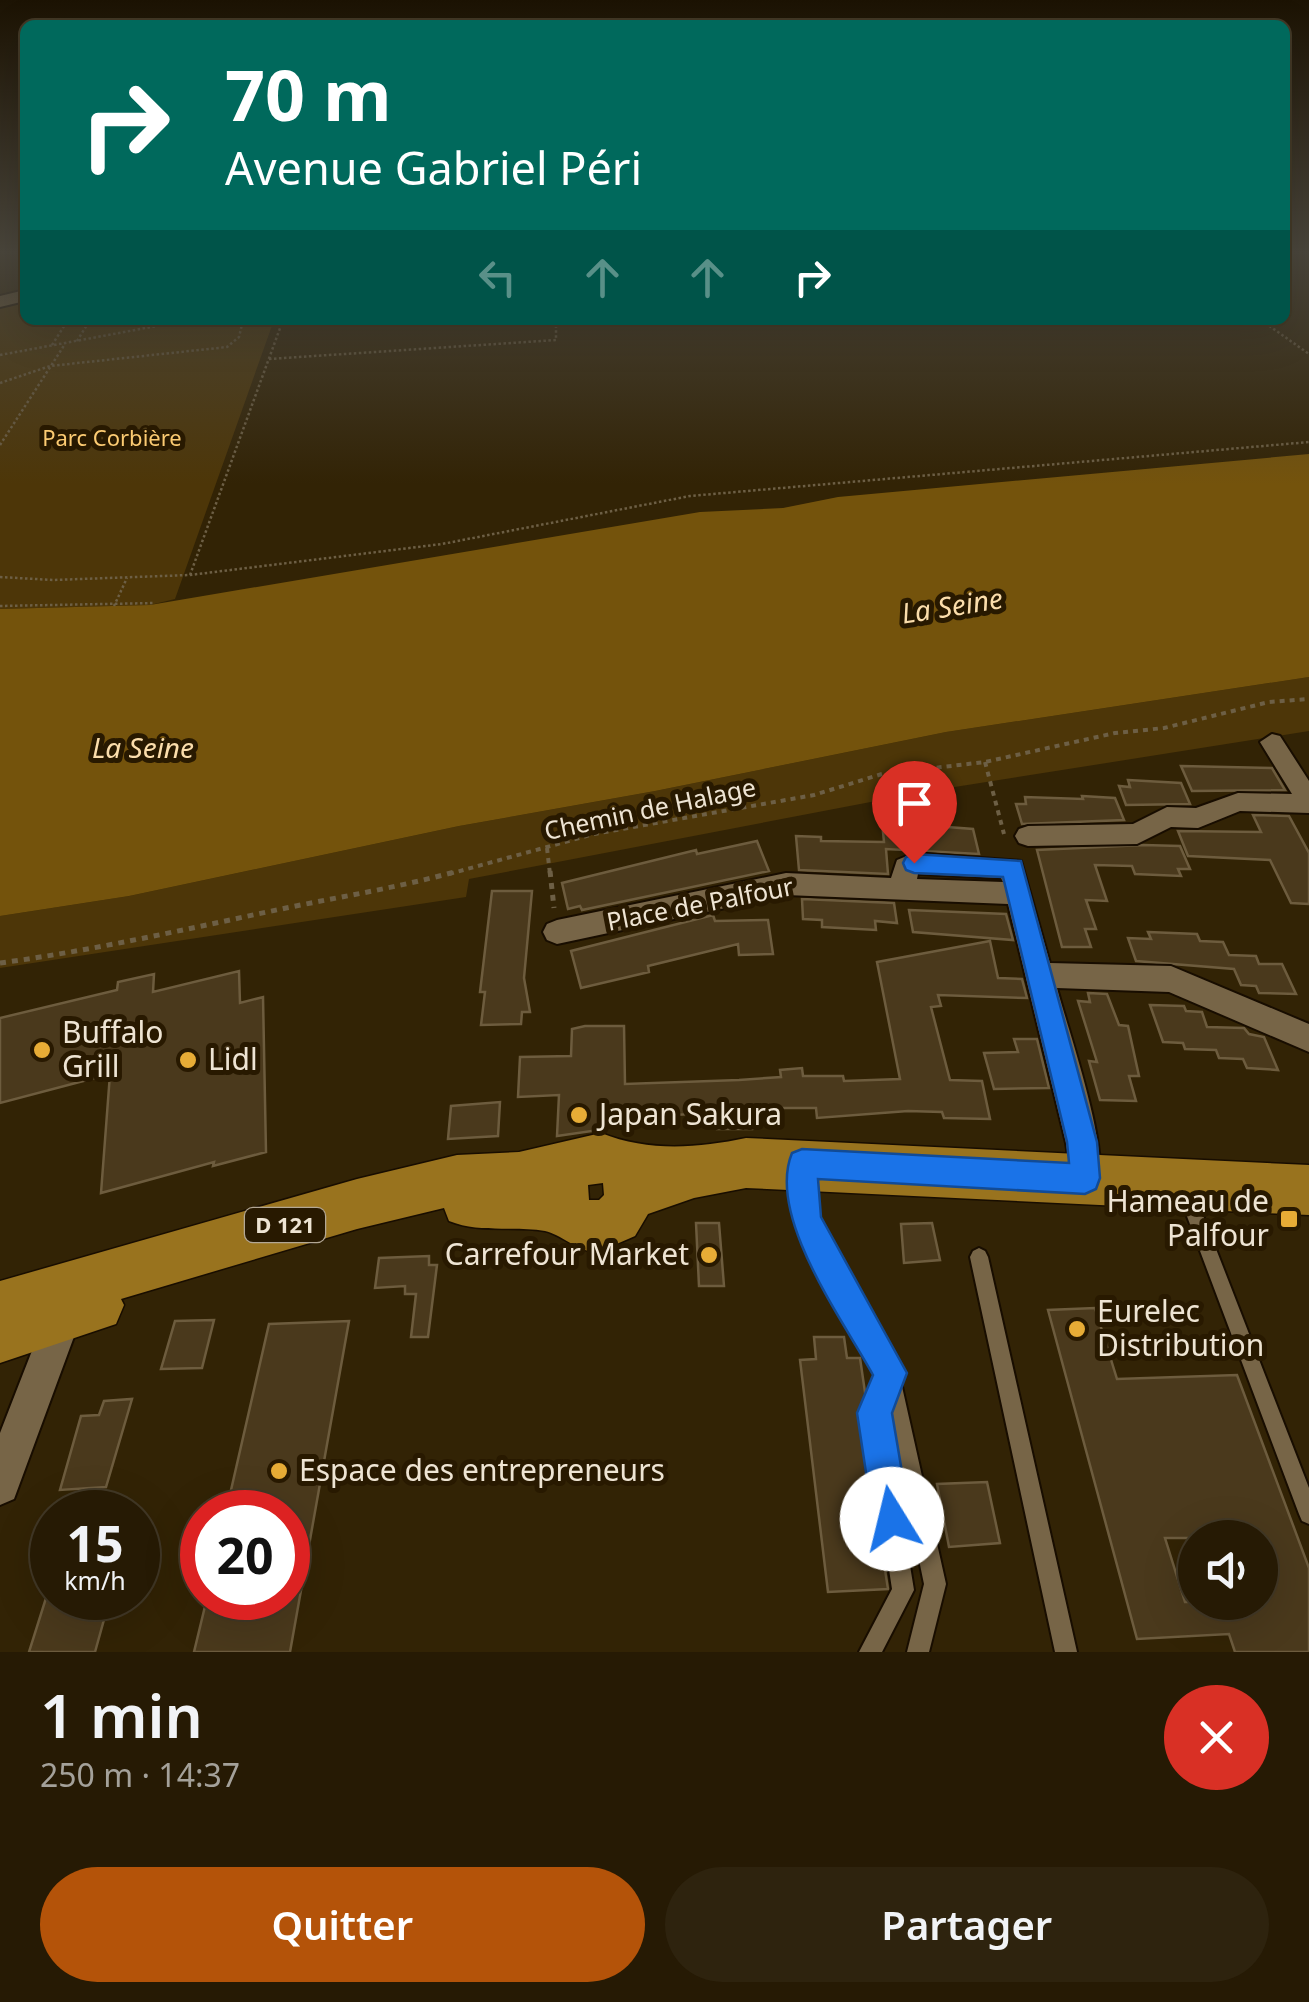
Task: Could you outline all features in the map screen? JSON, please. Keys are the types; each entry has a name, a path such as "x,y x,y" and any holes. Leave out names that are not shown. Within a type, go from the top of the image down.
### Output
{"main road":[{"name":"D 121","path":"0,1308 68,1301 396,1212 746,1163 1309,1190"},
{"name":"D 121","path":"0,1336 68,1301"}],"street":[{"path":"1272,742 1309,803"},
{"path":"1028,836 1084,838 1103,833 1137,834 1167,817 1198,818 1238,802 1309,803"},
{"path":"1016,881 1082,1142 1085,1178"},
{"name":"Place de Palfour","path":"558,932 786,884 903,888 1016,881"},
{"path":"1040,975 1170,979 1309,1038"},
{"path":"0,1485 68,1301"}],"lane":[{"path":"802,1164 806,1220 890,1373 934,1584 918,1652"},
{"path":"1183,1184 1309,1514"},
{"path":"979,1257 1066,1652"},
{"path":"870,1652 903,1590 875,1413 890,1373"}],"path":[{"path":"52,346 62,330"},
{"path":"76,341 83,330"},
{"path":"0,355 135,330"},
{"path":"0,384 50,366 227,347 240,330"},
{"path":"190,574 279,330"},
{"path":"269,359 556,340 556,330"},
{"path":"1275,330 1309,354"},
{"path":"0,445 65,343"},
{"path":"0,576 127,578 190,574 442,544 690,496 1309,442"},
{"path":"114,606 127,578"},
{"path":"0,606 156,603"},
{"name":"Chemin de Halage","path":"0,963 80,952 294,906 381,892 594,834 814,795 882,774 986,762 1115,733 1164,728 1269,702 1309,699"},
{"path":"986,762 1016,881"},
{"path":"547,848 558,932"}],"green space":[{"name":"Parc Corbière","path":"0,330 270,330 175,599 150,605 0,609"},
{"path":"1309,677 1309,731 923,792 469,879 466,897 0,968 0,916 129,896 459,826 946,732"}],"water":[{"name":"La Seine","path":"1309,454 1309,677 946,732 459,826 129,896 0,916 0,609 150,605 700,512 783,508 838,497"}],"building":[{"path":"1181,766 1272,768 1285,790 1192,791"},
{"path":"1128,780 1181,783 1190,804 1126,805 1119,786 1130,787"},
{"path":"1082,796 1115,798 1124,820 1022,824 1016,804 1026,804 1025,797 1083,799"},
{"path":"1253,815 1289,816 1309,853 1309,904 1291,903 1270,860 1188,856 1178,831 1261,832"},
{"path":"882,822 973,829 979,854 886,849 888,874 799,870 796,836 821,837 821,841 884,842"},
{"path":"757,841 769,871 582,910 580,906 568,909 562,883 696,850 697,854"},
{"path":"1180,846 1190,869 1178,869 1181,876 1135,874 1132,866 1095,865 1107,901 1086,900 1096,929 1085,929 1091,947 1062,947 1037,850"},
{"path":"492,891 532,891 524,978 530,1012 522,1012 521,1024 481,1025 485,992 480,992"},
{"path":"802,899 894,903 897,923 875,921 876,930 822,927 822,920 803,919"},
{"path":"909,910 1006,914 1013,940 913,932"},
{"path":"713,915 715,921 768,920 773,954 739,955 738,944 648,966 649,972 581,988 571,951"},
{"path":"1148,932 1197,934 1200,941 1223,942 1229,955 1256,956 1259,964 1282,964 1296,994 1259,993 1256,986 1241,985 1234,969 1136,961 1128,938 1151,939"},
{"path":"990,941 998,978 1022,979 1027,998 938,995 941,1006 931,1007 950,1080 982,1081 990,1119 944,1118 942,1112 908,1111 817,1118 816,1108 750,1108 752,1129 717,1129 716,1113 650,1116 650,1110 599,1110 599,1130 557,1136 559,1095 518,1097 520,1057 571,1056 572,1029 585,1026 624,1026 625,1084 781,1077 780,1070 802,1068 803,1076 843,1076 844,1081 900,1079 877,962"},
{"name":"Lidl","path":"239,971 240,1003 263,997 266,1152 101,1193 110,1074 0,1103 0,1018 117,990 118,982 154,974 153,992"},
{"path":"1088,993 1107,994 1119,1025 1128,1026 1139,1076 1129,1076 1136,1101 1100,1100 1089,1061 1097,1062 1078,1001 1090,1002"},
{"path":"1150,1005 1184,1006 1186,1011 1202,1012 1207,1027 1244,1028 1249,1034 1264,1037 1278,1070 1247,1068 1243,1059 1219,1058 1216,1050 1185,1049 1183,1043 1163,1042"},
{"path":"1014,1039 1037,1039 1049,1088 994,1089 984,1053 1018,1052"},
{"path":"500,1102 498,1136 448,1139 451,1106"},
{"name":"Carrefour Market","path":"696,1223 719,1223 724,1286 699,1286"},
{"path":"932,1223 940,1260 904,1263 901,1224"},
{"path":"429,1256 429,1265 437,1265 428,1337 411,1337 416,1294 405,1294 405,1286 375,1288 379,1258"},
{"path":"1095,1308 1117,1379 1237,1375 1309,1568 1309,1652 1235,1652 1229,1634 1137,1639 1048,1310"},
{"path":"214,1320 202,1368 161,1369 175,1321"},
{"name":"Espace des entrepreneurs","path":"349,1321 310,1540 310,1490 231,1490 269,1324"},
{"path":"814,1337 844,1337 847,1358 860,1358 866,1399 861,1414 888,1589 828,1592 800,1360 816,1359"},
{"path":"132,1399 106,1487 60,1490 81,1416 99,1415 104,1401"},
{"path":"987,1482 1000,1543 949,1547 937,1484"},
{"path":"39,1620 104,1620 95,1652 29,1652"},
{"name":"Espace des entrepreneurs","path":"202,1620 296,1620 290,1652 194,1652"}],"place":[{"name":"Buffalo Grill","path":"42,1050"},
{"name":"Lidl","path":"188,1060"},
{"name":"Japan Sakura","path":"579,1115"},
{"name":"Hameau de Palfour","path":"1289,1219"},
{"name":"Carrefour Market","path":"709,1255"},
{"name":"Eurelec Distribution","path":"1077,1329"},
{"name":"Espace des entrepreneurs","path":"279,1471"}],"route":[{"path":"892,1519 875,1413 890,1373 806,1220 802,1164 1085,1178 1082,1142 1012,868 914,863"}]}
